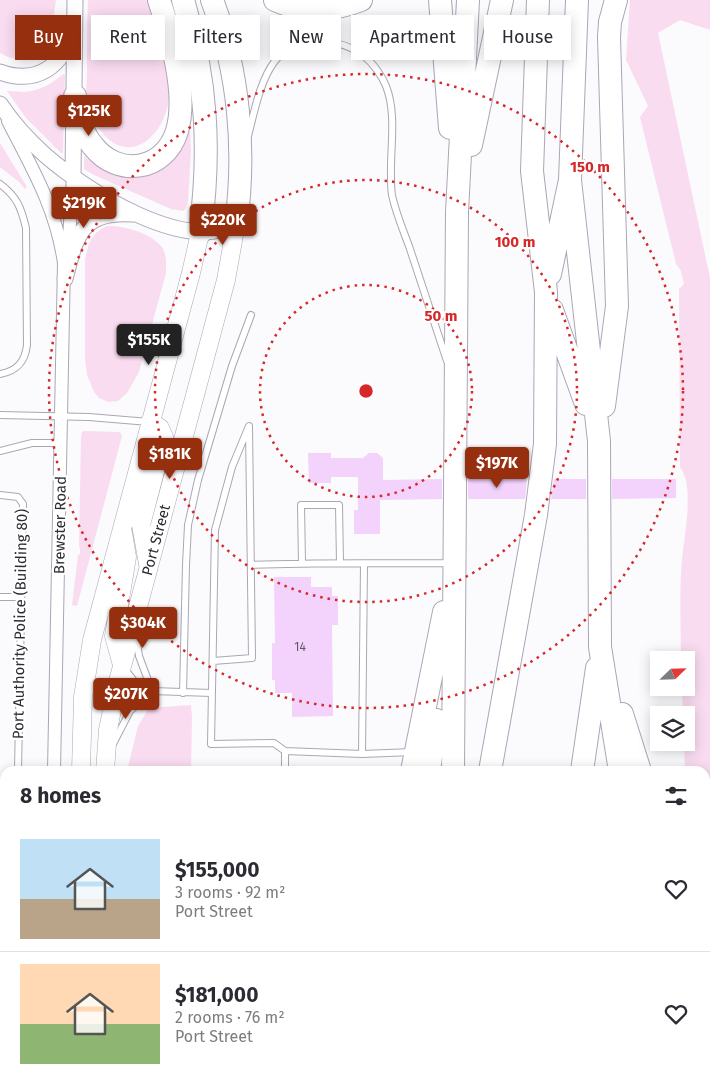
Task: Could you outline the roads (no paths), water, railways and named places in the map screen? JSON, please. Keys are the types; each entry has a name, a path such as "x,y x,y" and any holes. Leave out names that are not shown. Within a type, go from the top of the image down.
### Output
{"highway":[{"path":"75,96 81,124 88,140 100,155 115,165 134,167 150,163 169,148 178,125 180,97 173,51 159,0"},
{"path":"183,0 198,58 206,120 207,168 200,233"},
{"path":"212,0 226,45 237,104 241,164 236,224"},
{"path":"275,0 300,8 322,9 343,7 361,0"},
{"path":"440,0 457,212"},
{"path":"453,766 457,212 468,0"},
{"path":"457,212 502,0"},
{"path":"491,766 541,488 546,404 546,292 532,171 538,0"},
{"path":"577,0 570,180 599,441 600,647 583,766"},
{"path":"599,441 617,306 609,36 610,22 616,0"},
{"path":"570,180 546,292 599,441"},
{"path":"413,762 455,562"},
{"path":"430,766 455,562"},
{"path":"600,647 619,766"},
{"path":"600,647 638,766"}],"main road":[{"name":"Port Street","path":"105,766 108,730 122,665 224,288 236,224"},
{"path":"81,766 82,716 88,658 200,233"},
{"path":"149,566 141,525 164,437 160,428 150,422"},
{"path":"122,528 127,557 114,636 122,665"}],"street":[{"name":"Brewster Road","path":"54,766 65,279 73,177 75,5"},
{"path":"0,72 25,76 42,72 55,64 68,43 75,5"},
{"name":"Brewster Road","path":"0,104 29,139 56,164 73,177 136,214 164,225 200,233 220,231 236,224"},
{"name":"Brewster Road","path":"0,104 50,207 62,248 65,279"},
{"path":"65,279 77,240 88,223 103,215 136,214"}],"lane":[{"path":"241,164 262,89 273,62 283,53 299,44 310,41 326,42 352,49 371,63 386,85 390,98 392,194 456,386"},
{"path":"0,184 16,198 22,211 26,228 27,345 26,355 22,364 9,372 0,374"},
{"path":"183,692 188,525 198,480 232,366 251,315"},
{"path":"0,415 150,422"},
{"path":"212,662 252,658 249,426 232,467 215,530 212,662 211,744 274,744 285,751 362,754 413,762"},
{"path":"0,451 32,443 62,443"},
{"name":"Port Authority Police (Building 80)","path":"0,495 18,497 23,504 18,766"},
{"path":"302,563 301,505 339,505 340,563"},
{"path":"250,565 455,562"},
{"path":"362,754 364,564"},
{"path":"0,597 21,598"},
{"path":"133,624 139,656 152,691"},
{"path":"122,665 138,686 152,691 212,693"},
{"path":"105,766 130,711 152,691"},
{"path":"285,751 285,766"}]}
